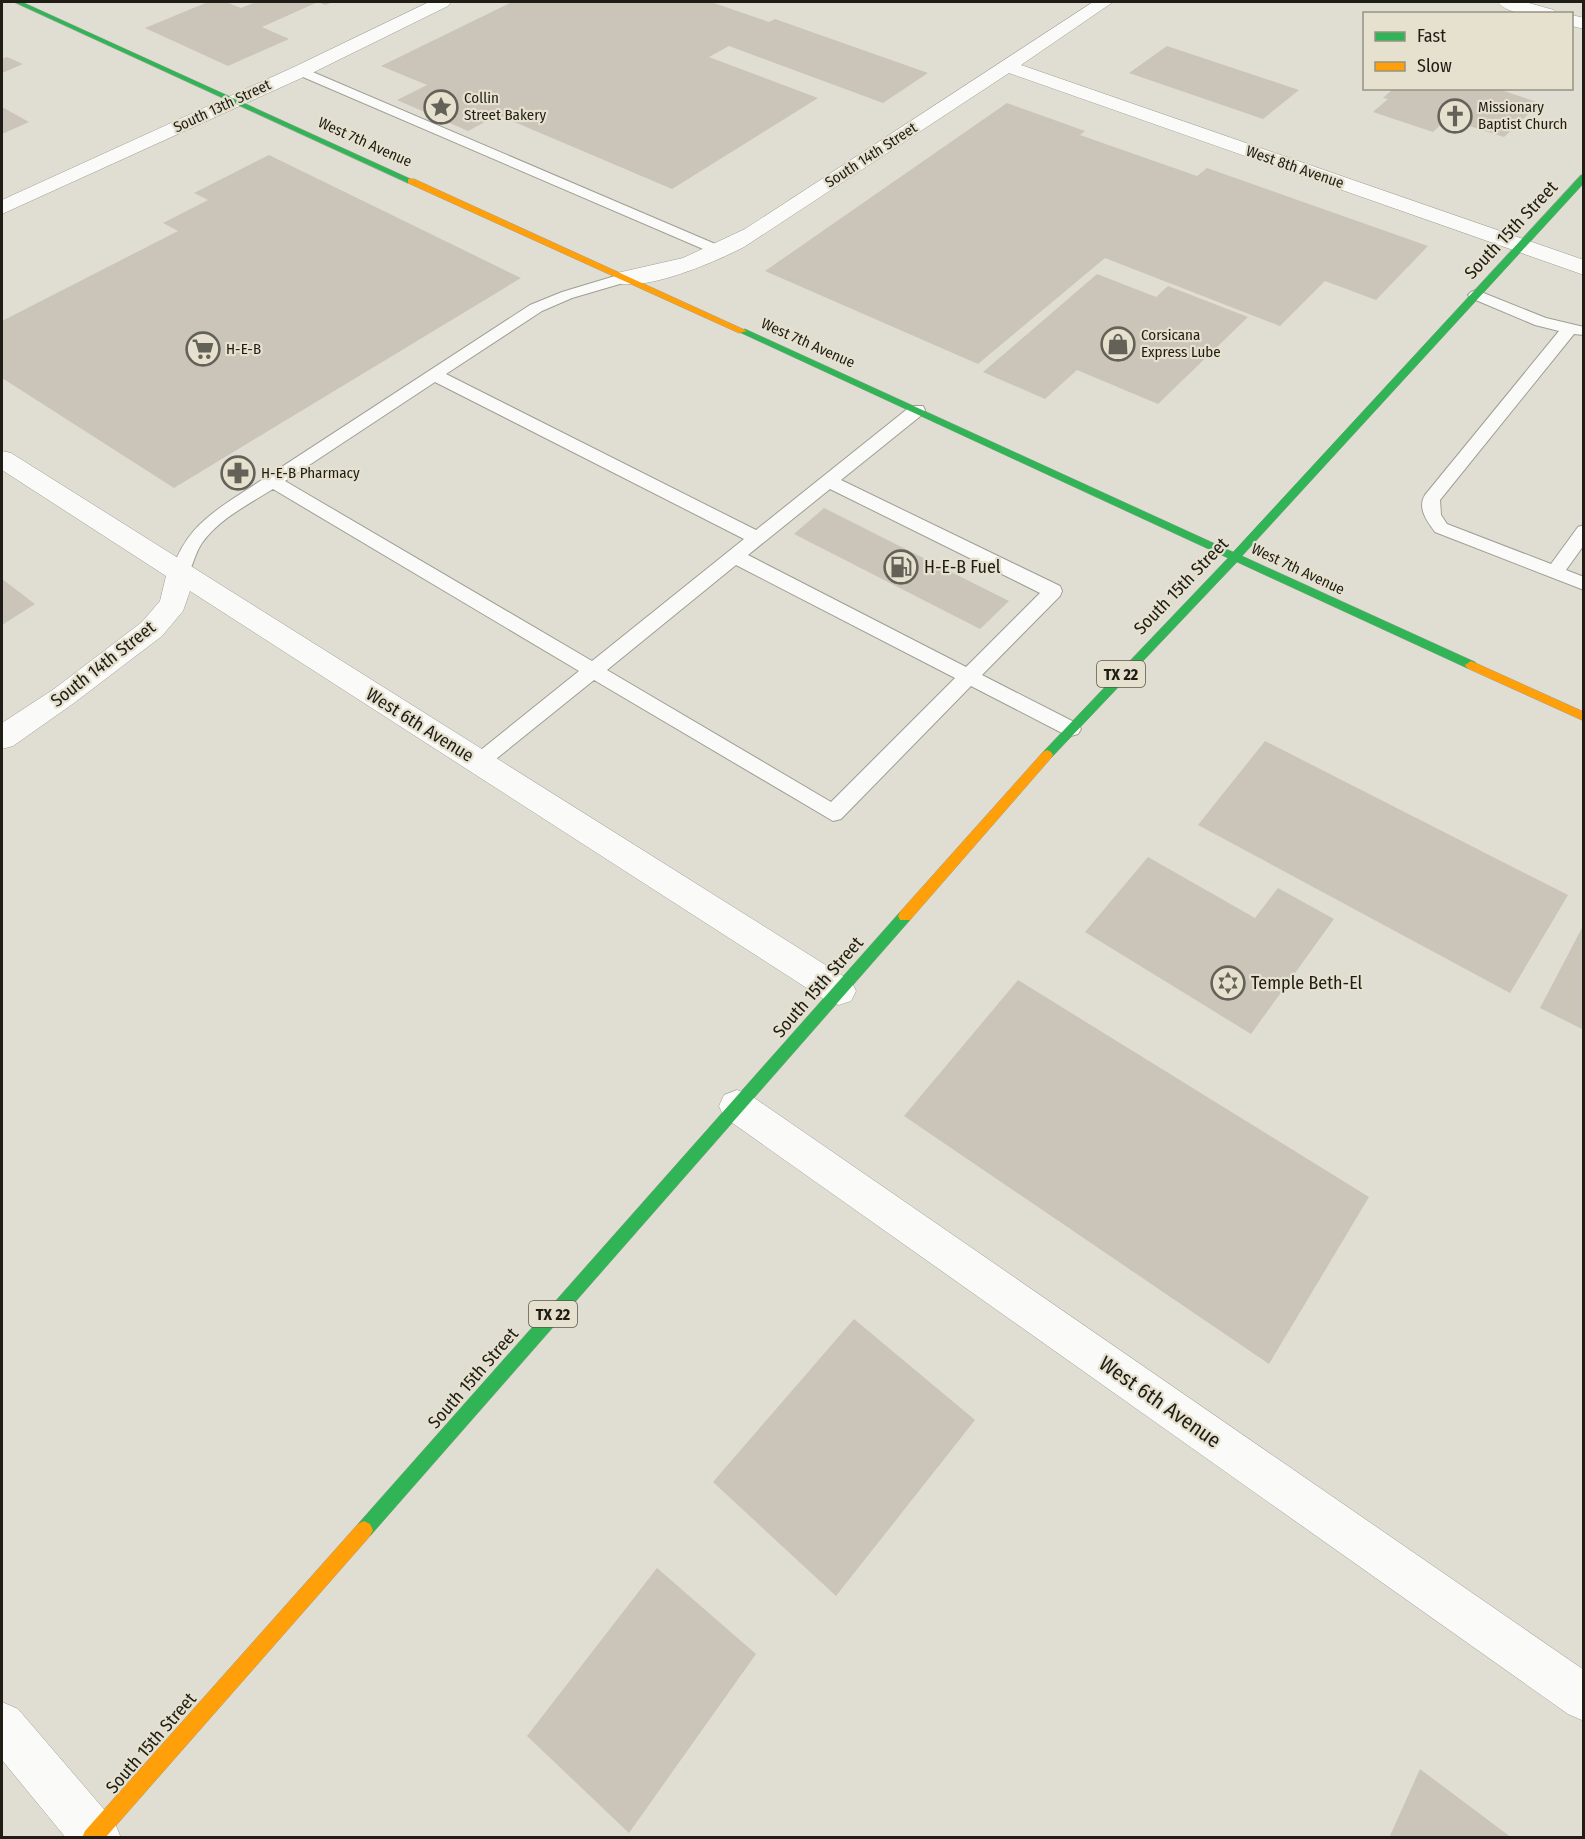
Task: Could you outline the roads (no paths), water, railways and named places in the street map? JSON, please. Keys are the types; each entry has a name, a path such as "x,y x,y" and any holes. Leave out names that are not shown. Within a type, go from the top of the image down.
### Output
{"main road":[{"name":"West 7th Avenue","path":"17,2 917,410 1234,558 1584,717"},
{"name":"South 15th Street","path":"95,1836 1071,729 1234,558 1584,177"}],"street":[{"name":"South 13th Street","path":"2,208 442,2"},
{"name":"South 14th Street","path":"625,278 682,267 722,252 753,234 1104,2"},
{"path":"1507,2 1541,12"},
{"name":"West 8th Avenue","path":"1006,66 1584,268"},
{"name":"West 6th Avenue","path":"2,459 839,990"},
{"name":"South 14th Street","path":"2,738 64,696 152,629 173,604 180,572"},
{"name":"West 6th Avenue","path":"737,1106 1584,1698"},
{"path":"2,1725 95,1836"}],"lane":[{"path":"300,70 722,252"},
{"path":"180,572 189,546 207,525 273,481 536,309 567,295 625,278"},
{"path":"1476,295 1541,322 1577,329 1431,499 1432,515 1441,528 1584,585"},
{"path":"435,375 757,538"},
{"path":"478,762 917,410"},
{"path":"273,481 833,813 1053,591 829,481"},
{"path":"1554,573 1584,531"},
{"path":"735,556 1071,729"}],"place":[{"name":"Collin Street Bakery","path":"441,107"},
{"name":"Missionary Baptist Church","path":"1455,116"},
{"name":"Corsicana Express Lube","path":"1118,344"},
{"name":"H-E-B","path":"203,349"},
{"name":"H-E-B Pharmacy","path":"238,473"},
{"name":"H-E-B Fuel","path":"901,567"},
{"name":"Temple Beth-El","path":"1228,983"}]}
